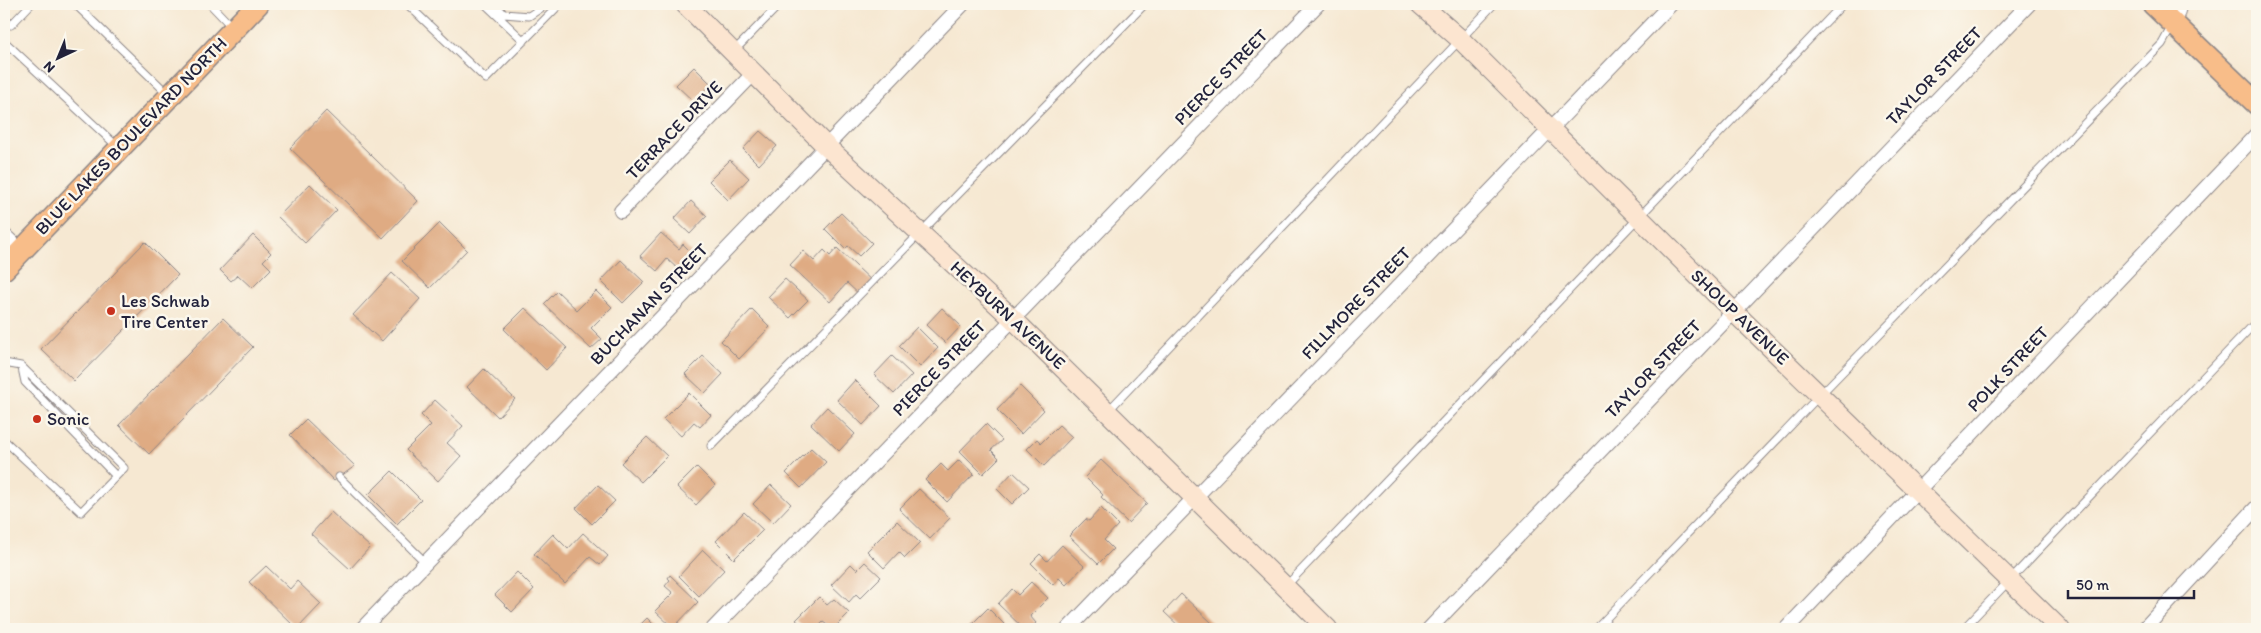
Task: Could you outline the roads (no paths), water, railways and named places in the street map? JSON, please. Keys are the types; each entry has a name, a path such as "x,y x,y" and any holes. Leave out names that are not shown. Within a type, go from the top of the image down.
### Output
{"main road":[{"name":"BLUE LAKES BOULEVARD NORTH","path":"4,269 258,4"},
{"path":"2153,4 2177,14 2257,104"}],"street":[{"name":"HEYBURN AVENUE","path":"685,4 826,146 1012,318 1328,629"},
{"name":"BUCHANAN STREET","path":"362,629 963,4"},
{"name":"PIERCE STREET","path":"713,629 1318,4"},
{"name":"SHOUP AVENUE","path":"1420,4 1460,39 1548,129 1734,312 2060,629"},
{"name":"FILLMORE STREET","path":"1068,629 1548,129 1671,4"},
{"name":"TAYLOR STREET","path":"1430,629 2029,4"},
{"name":"TERRACE DRIVE","path":"621,211 753,74"},
{"name":"POLK STREET","path":"1786,629 2257,134"},
{"path":"4,234 21,251"},
{"path":"2144,629 2257,507"}],"lane":[{"path":"11,25 31,4"},
{"path":"75,4 170,96"},
{"path":"210,4 234,30"},
{"path":"407,4 486,79 560,4"},
{"path":"485,4 524,41"},
{"path":"495,4 504,14 529,16 547,4"},
{"path":"732,52 780,4"},
{"path":"711,446 1145,4"},
{"path":"1108,411 1494,4"},
{"path":"1285,587 1843,4"},
{"path":"1596,629 1820,395 2162,44 2177,14"},
{"path":"4,41 120,149"},
{"path":"1963,629 2257,321"},
{"path":"4,363 21,366 124,468 81,512 4,440"},
{"path":"339,477 426,563"}],"place":[{"name":"Les Schwab Tire Center","path":"111,311"},
{"name":"Sonic","path":"37,419"}]}
